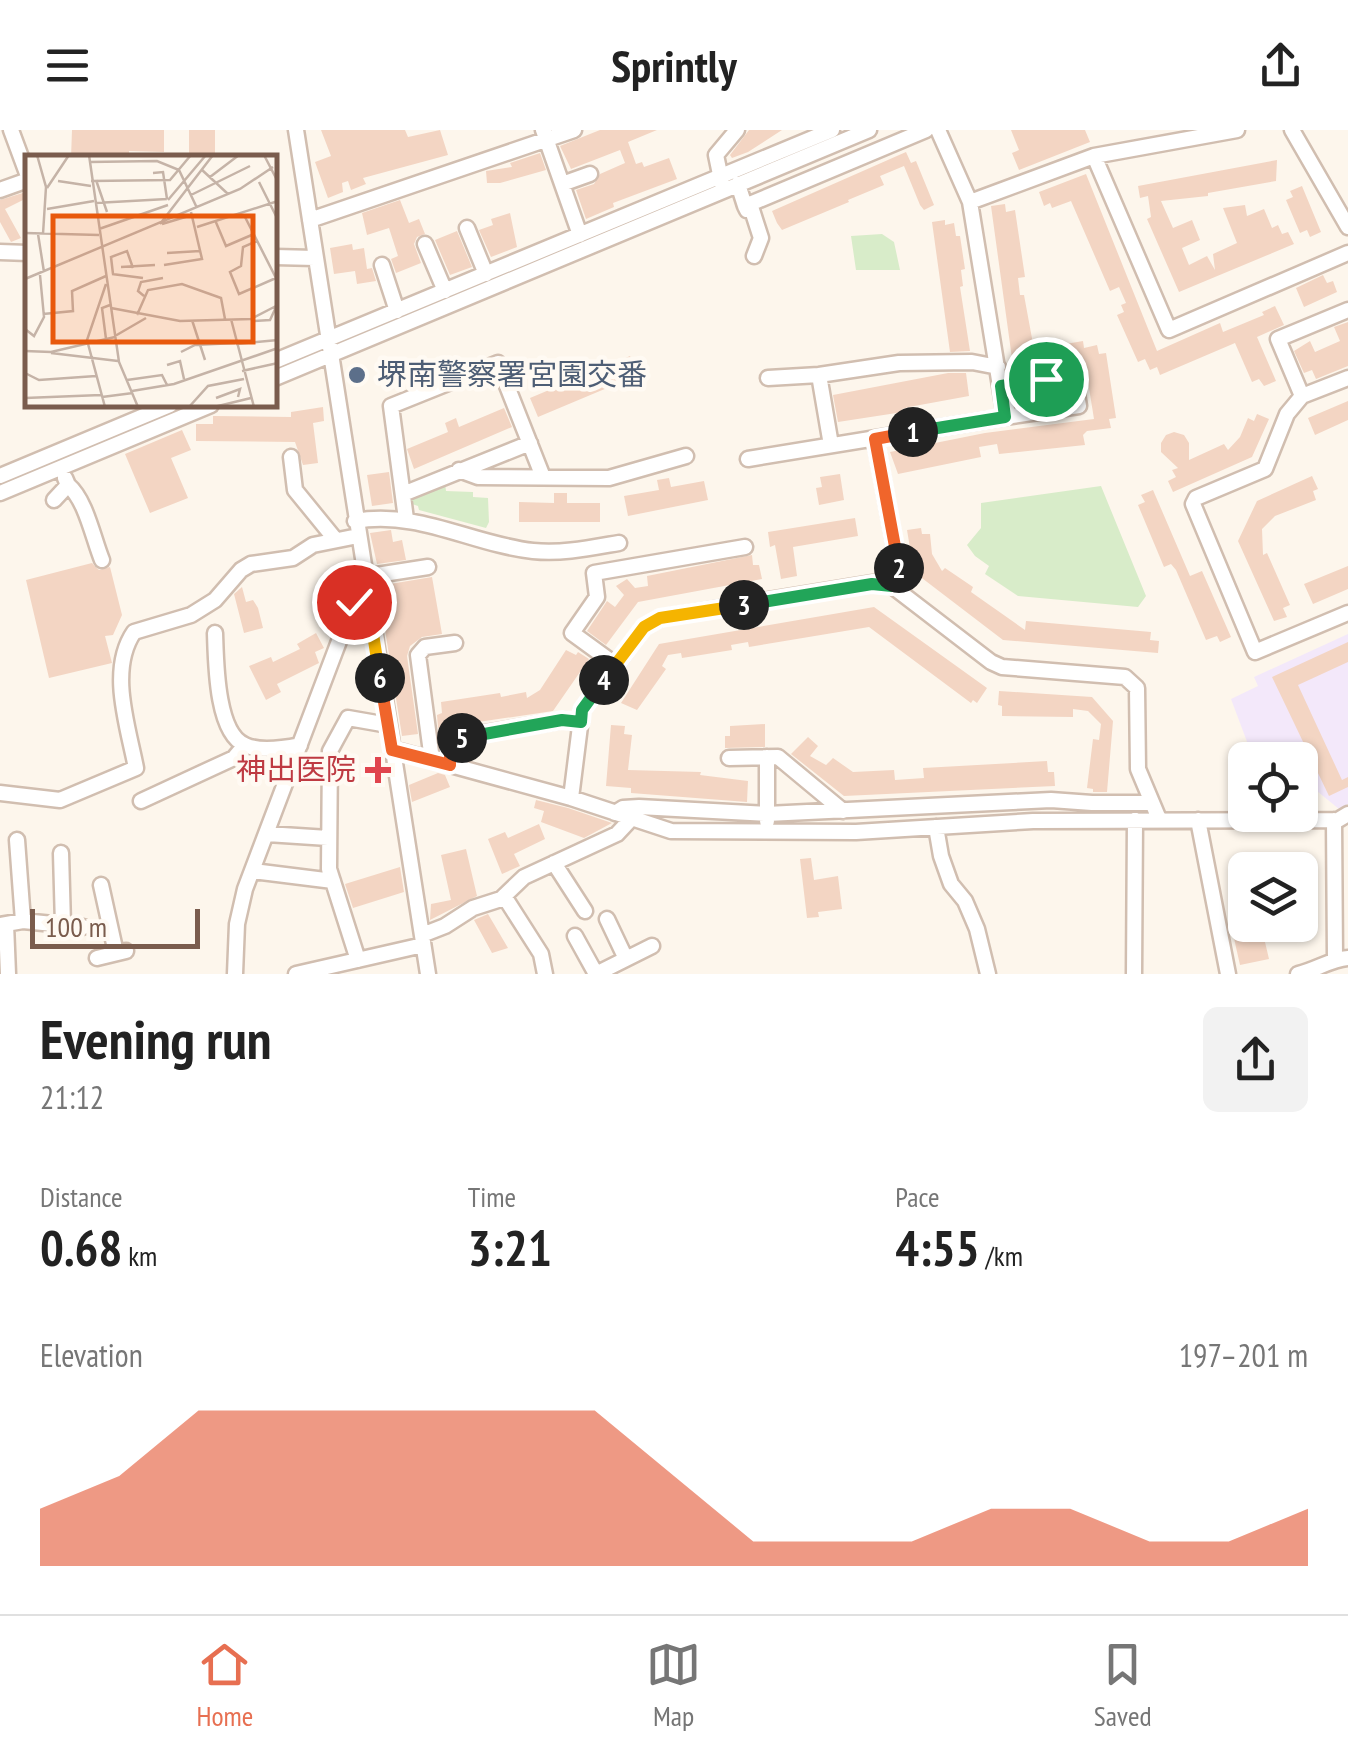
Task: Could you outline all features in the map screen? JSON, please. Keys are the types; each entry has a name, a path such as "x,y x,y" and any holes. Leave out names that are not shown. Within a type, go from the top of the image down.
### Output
{"street":[{"path":"11,130 25,170"},
{"path":"296,130 428,974"},
{"path":"310,220 545,135 574,130"},
{"path":"737,130 716,155 727,184 747,210 752,210 762,238 754,256"},
{"path":"787,130 792,147"},
{"path":"278,377 727,184 792,147 832,130"},
{"path":"278,361 580,235 869,130"},
{"path":"745,206 926,130"},
{"path":"938,130 970,202 1005,417"},
{"path":"970,202 1094,156 1237,130"},
{"path":"1292,130 1347,223"},
{"path":"545,135 580,235"},
{"path":"1094,156 1169,330 1348,253"},
{"path":"562,184 590,174"},
{"path":"0,190 25,179"},
{"path":"467,228 486,274"},
{"path":"425,244 445,290"},
{"path":"278,257 315,258"},
{"path":"382,266 397,311"},
{"path":"1302,396 1278,340 1348,310"},
{"path":"406,519 391,406 498,362 543,477"},
{"path":"768,378 899,363 972,362 998,366"},
{"path":"820,375 832,446"},
{"path":"748,459 1078,406 1074,375 1001,386"},
{"path":"1348,378 1302,396 1287,414 1264,468 1196,498 1194,511 1255,652 1348,613"},
{"path":"0,476 163,408"},
{"path":"0,493 61,468 104,456 206,408"},
{"path":"875,439 899,569 892,586"},
{"path":"403,494 530,443"},
{"path":"459,470 478,477 609,478 686,456"},
{"path":"291,457 295,490 336,539"},
{"path":"61,468 80,501 102,560"},
{"path":"54,500 68,485"},
{"path":"0,793 60,800 136,768 122,698 124,655 134,632 190,615 215,600 250,564 293,558 313,545 356,528 406,519 534,551 566,552 619,543"},
{"path":"616,665 572,633 597,597 594,573 745,547"},
{"path":"364,578 428,567"},
{"path":"235,974 240,909 364,578"},
{"path":"571,798 582,710 644,627 660,618 872,584 892,586 1002,667 1125,677 1133,682 1138,769 1159,819"},
{"path":"214,634 222,706 229,731 245,746 283,749 300,745"},
{"path":"432,760 418,656 424,647 455,643"},
{"path":"358,960 332,881 328,838 330,751 348,718 388,725"},
{"path":"450,765 450,740 562,720 581,722"},
{"path":"141,801 234,758 245,746"},
{"path":"392,750 571,798 671,831 856,832 1076,821 1341,817 1332,894 1337,963 1298,974"},
{"path":"729,758 778,756 843,811"},
{"path":"767,757 767,832"},
{"path":"615,813 639,807 767,814 1051,800 1152,802"},
{"path":"1076,802 1076,821"},
{"path":"296,974 422,940 504,896 524,877 616,834 631,818"},
{"path":"1134,974 1135,820"},
{"path":"1198,820 1228,974"},
{"path":"936,826 946,870 976,928 988,974"},
{"path":"267,834 328,838"},
{"path":"18,840 23,921"},
{"path":"61,853 63,925"},
{"path":"554,863 586,911"},
{"path":"253,870 332,881"},
{"path":"96,974 97,954 121,952 101,886"},
{"path":"504,896 541,954 545,974"},
{"path":"607,919 626,959"},
{"path":"8,974 3,924 23,921 83,927"},
{"path":"575,936 596,974 652,946"}],"shaded area":[{"path":"1348,634 1348,804 1339,809 1318,792 1318,742 1247,742 1231,699 1258,686 1254,677"}],"green space":[{"path":"882,234 894,242 900,270 856,270 851,236"},
{"path":"445,483 446,491 473,492 473,497 488,498 486,528 419,510 412,504 411,496"},
{"path":"1101,486 1146,596 1138,607 1018,596 985,574 989,566 967,545 981,528 981,503"}],"building":[{"path":"72,130 164,130 164,152 71,155"},
{"path":"189,130 215,130 215,155 189,155"},
{"path":"321,130 405,130 408,137 440,130 448,155 363,178 366,184 351,190 348,181 342,183 343,192 328,198 315,162 331,156"},
{"path":"600,130 657,130 628,142 636,164 642,162 644,167 669,158 677,179 613,203 614,207 586,219 576,190 594,184 600,174 625,163 620,150 571,169 560,146"},
{"path":"749,130 782,130 732,158 730,155"},
{"path":"1011,130 1085,130 1090,142 1019,170 1012,153 1019,150"},
{"path":"906,152 911,163 916,161 934,205 924,210 920,205 904,166 880,176 884,185 849,202 782,230 777,223 772,211"},
{"path":"540,153 546,170 487,183 486,171 512,167 510,163"},
{"path":"1277,160 1276,181 1208,196 1161,201 1173,228 1192,220 1200,240 1182,248 1189,265 1207,256 1215,270 1213,254 1237,243 1223,208 1245,205 1247,216 1264,209 1272,228 1278,225 1282,234 1288,232 1294,244 1179,292 1147,219 1151,217 1148,196 1140,198 1138,186"},
{"path":"1086,174 1157,351 1220,323 1223,332 1264,315 1262,312 1275,306 1284,325 1257,337 1276,381 1264,386 1259,379 1252,382 1235,343 1160,375 1157,367 1150,370 1145,359 1138,362 1117,315 1124,312 1121,305 1126,303 1119,287 1110,291 1071,201 1052,208 1050,203 1044,206 1039,192"},
{"path":"1302,186 1321,232 1310,237 1307,230 1300,233 1286,200 1293,197 1290,191"},
{"path":"25,192 25,199 5,209 21,238 11,242 0,222 0,200"},
{"path":"400,200 409,223 419,219 425,234 417,237 414,244 421,263 396,273 391,259 398,256 389,228 367,235 362,213"},
{"path":"1005,204 1006,212 1015,210 1025,277 1018,278 1020,295 1024,295 1036,360 1028,361 1030,371 1014,373 991,206"},
{"path":"510,213 517,247 491,257 479,230 493,225 491,219"},
{"path":"945,220 945,225 954,223 956,236 960,236 965,269 961,270 960,287 970,351 950,352 932,222"},
{"path":"457,231 472,267 450,275 435,240"},
{"path":"352,244 353,250 364,248 367,269 372,268 376,281 357,284 355,271 334,274 330,248"},
{"path":"1323,275 1327,283 1333,281 1337,292 1304,307 1296,288"},
{"path":"1348,322 1348,366 1316,379 1312,370 1304,373 1294,351 1310,341 1315,352 1340,341 1334,327"},
{"path":"1083,341 1084,348 1097,345 1099,354 1106,353 1116,418 1109,419 1111,428 1087,431 1083,435 1085,445 999,454 997,444 979,447 981,457 898,474 890,452 985,433 1094,419 1085,363 1051,368 1048,353 1055,352 1054,346"},
{"path":"630,356 638,375 538,417 530,398 573,380 569,371 580,367 584,376"},
{"path":"966,373 969,396 838,422 833,395"},
{"path":"1348,401 1348,420 1315,435 1308,418"},
{"path":"323,407 324,421 313,423 318,463 303,465 295,442 196,441 196,424 213,424 213,416 291,417 291,412"},
{"path":"504,408 512,427 414,469 407,449 448,432 445,423 456,418 459,427"},
{"path":"1257,414 1269,419 1252,457 1173,492 1168,481 1176,477 1172,470 1178,468 1161,452 1166,435 1184,435 1189,443 1189,460 1224,444 1228,450 1240,437 1248,418 1254,421"},
{"path":"182,430 191,450 171,458 188,498 150,513 125,454"},
{"path":"389,472 393,503 372,506 367,475"},
{"path":"840,474 844,500 819,505 816,488 822,487 820,477"},
{"path":"1312,476 1318,489 1313,491 1316,500 1275,516 1262,529 1263,555 1267,553 1290,605 1283,608 1287,617 1274,621 1238,541 1257,501"},
{"path":"669,478 671,487 704,481 708,500 628,516 624,496 659,490 657,480"},
{"path":"1153,490 1190,576 1202,571 1231,637 1220,642 1217,636 1206,640 1176,570 1171,564 1164,567 1138,505 1145,502 1141,495"},
{"path":"554,493 567,493 567,503 600,503 600,522 519,522 519,502 554,503"},
{"path":"855,518 858,536 793,547 797,576 781,579 775,545 770,547 768,532"},
{"path":"921,528 922,534 930,534 932,554 942,571 945,568 973,587 971,592 1025,630 1026,621 1151,632 1150,640 1159,641 1158,653 1003,640 914,572 907,530"},
{"path":"391,530 393,542 402,540 406,560 377,564 370,533"},
{"path":"752,555 762,579 638,602 606,645 587,631 607,601 615,607 624,595 616,586 627,579 635,588 648,586 647,576"},
{"path":"92,563 99,570 110,567 122,615 113,635 105,636 112,663 49,678 26,580"},
{"path":"1348,566 1348,589 1313,604 1304,584"},
{"path":"432,577 442,634 422,637 410,646 407,656 418,734 402,736 378,586"},
{"path":"242,587 246,602 253,600 258,608 263,628 244,633 234,594"},
{"path":"874,607 987,688 977,703 971,703 869,627 749,647 748,642 731,645 732,650 682,658 681,653 668,655 662,666 666,669 637,710 621,703 659,644"},
{"path":"316,633 324,648 315,652 319,663 277,684 281,692 266,700 249,666 271,657 273,662 300,649 297,644"},
{"path":"1348,642 1348,662 1298,685 1342,780 1348,777 1348,787 1329,796 1318,773 1318,742 1303,742 1272,677"},
{"path":"566,650 589,659 553,711 438,728 441,702 500,693 501,697 526,692 527,698 540,690"},
{"path":"999,691 1092,697 1113,721 1107,792 1087,788 1093,739 1099,740 1101,724 1088,711 1073,709 1073,717 1002,716"},
{"path":"765,724 765,747 725,748 730,726"},
{"path":"611,725 625,726 624,734 632,735 628,770 701,772 700,775 748,781 747,802 631,793 631,788 606,786"},
{"path":"808,737 818,746 810,756 826,765 833,758 853,772 894,770 895,780 924,778 923,768 1047,761 1048,772 1054,772 1055,786 844,796 791,754"},
{"path":"438,773 445,775 450,787 412,802 409,785"},
{"path":"536,800 612,823 584,838 541,822 544,811 534,808"},
{"path":"539,824 545,839 514,854 520,866 502,874 488,839 505,832 508,838"},
{"path":"466,849 477,896 430,920 431,904 451,900 441,855"},
{"path":"811,858 814,880 838,876 842,909 818,912 819,917 807,918 800,859"},
{"path":"400,867 404,892 353,908 345,884"},
{"path":"488,914 508,948 492,953 474,920"},
{"path":"1235,942 1265,942 1269,959 1240,965"}],"place":[{"name":"堺南警察署宮園交番","path":"357,375"},
{"name":"神出医院","path":"378,770"}],"route":[{"path":"354,602 364,578 392,750 450,765 450,740 562,720 581,722 582,710 644,627 660,618 872,584 892,586 899,569 875,439 1005,417 1001,386 1046,379"}]}
